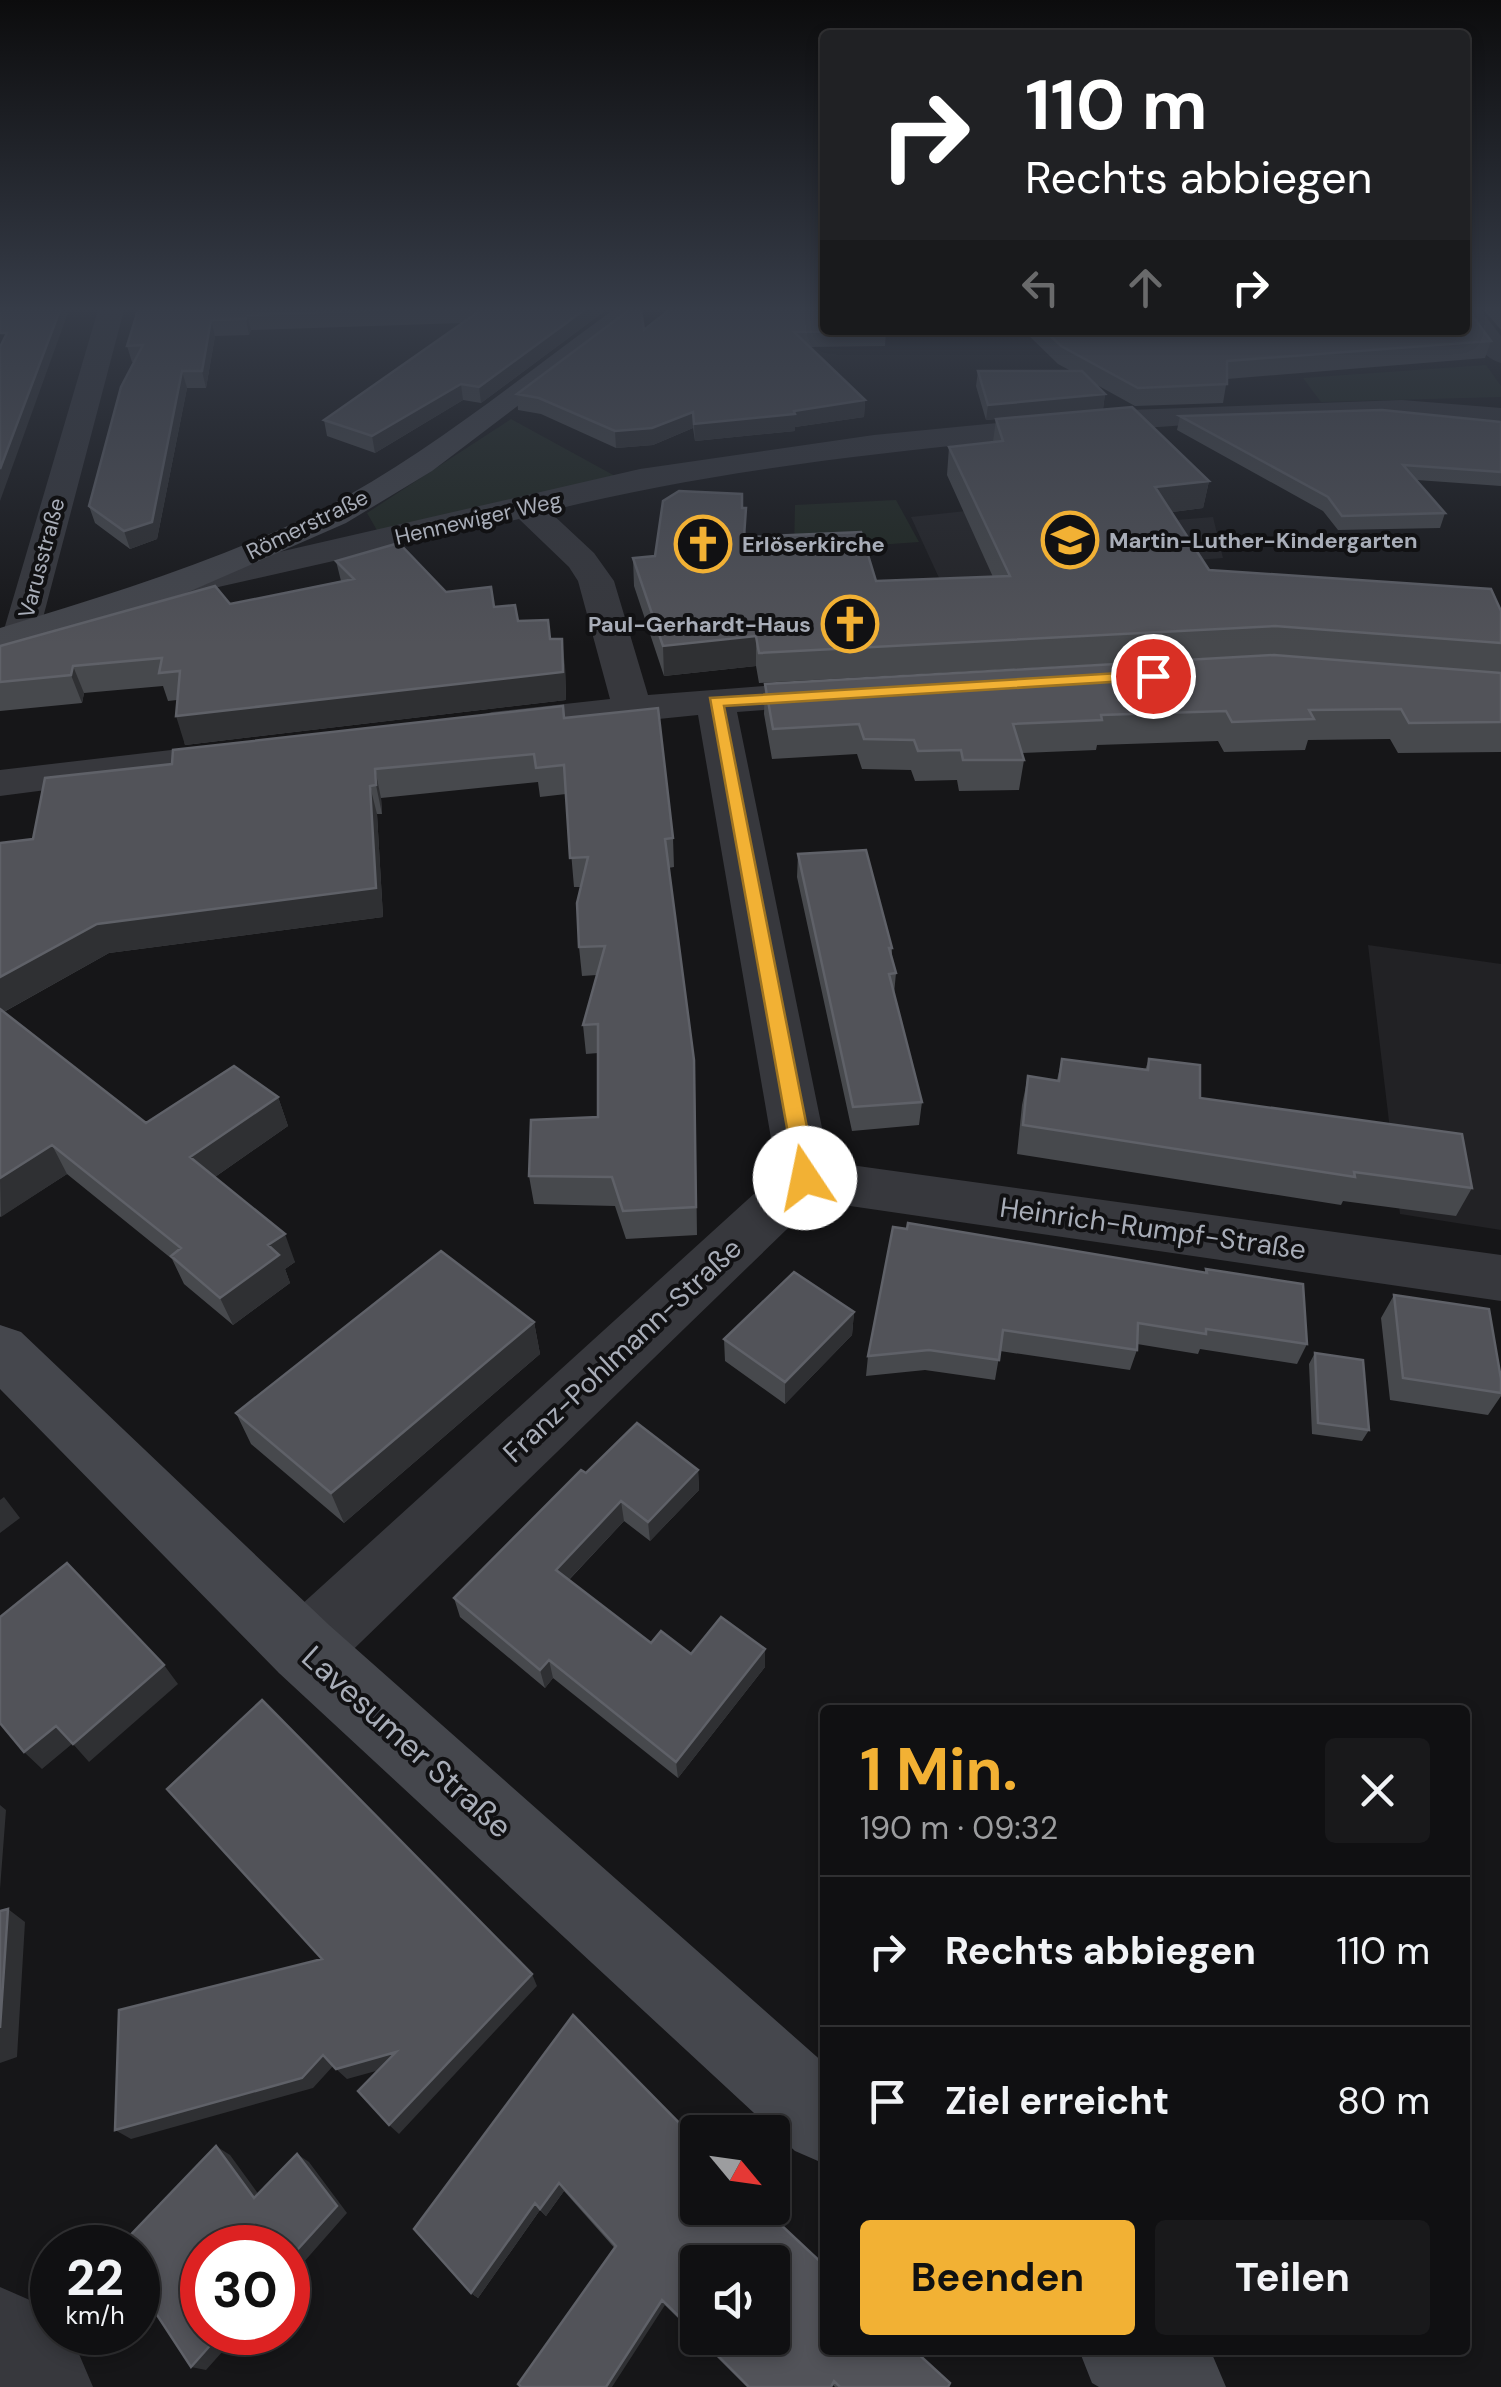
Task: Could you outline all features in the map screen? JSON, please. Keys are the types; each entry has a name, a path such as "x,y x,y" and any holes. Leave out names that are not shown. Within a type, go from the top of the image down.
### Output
{"street":[{"name":"Varusstraße","path":"10,636 77,421"},
{"name":"Römerstraße","path":"10,636 174,586 334,516 392,481 475,421"},
{"name":"Hennewiger Weg","path":"174,586 640,479 714,466 973,432 1141,421"},
{"path":"526,507 582,560 596,582 632,708"},
{"path":"454,729 632,708 869,690"},
{"path":"716,701 805,1178"},
{"path":"0,783 277,750"},
{"name":"Heinrich-Rumpf-Straße","path":"805,1178 1501,1278"},
{"name":"Franz-Pohlmann-Straße","path":"304,1649 805,1178"},
{"name":"Lavesumer Straße","path":"0,1350 304,1649 820,2117"},
{"path":"0,2333 46,2387"},
{"path":"1132,2355 1179,2387"}],"shaded area":[{"path":"507,421 515,421 615,476 378,532 367,513"},
{"name":"Martin-Luther-Kindergarten","path":"1122,494 1152,522 1213,517 1223,558 940,580 911,517"},
{"path":"896,500 919,542 794,551 795,505"},
{"path":"1368,945 1501,964 1501,1230 1400,1214"}],"building":[{"path":"0,421 18,421 0,469"},
{"path":"112,421 172,421 152,522 124,531 89,506"},
{"path":"328,421 397,421 372,436"},
{"path":"593,421 669,421 652,428 615,431"},
{"path":"997,421 1147,421 1209,481 1155,487 1209,570 1491,589 1501,611 1501,643 1275,626 759,653 756,636 663,646 633,558 655,556 663,501 679,491 742,494 742,508 746,508 744,537 861,532 876,581 1010,576 949,447 1003,441"},
{"path":"1190,421 1501,422 1501,472 1403,465 1445,513 1342,516 1328,497"},
{"path":"399,543 446,592 491,587 494,607 515,605 518,621 548,620 550,639 562,639 563,672 176,716 180,671 159,673 162,658 73,666 71,675 0,682 0,646 215,586 230,604 354,579 336,561"},
{"path":"1274,655 1501,673 1501,722 1409,723 1401,709 1309,710 1314,719 1232,722 1226,711 1101,715 1102,720 1013,724 1024,760 963,760 961,750 918,751 914,740 864,739 859,724 773,729 765,684"},
{"path":"563,706 564,718 658,708 673,838 665,839 694,1060 696,1207 623,1211 612,1177 529,1176 531,1120 598,1117 598,1024 583,1025 605,946 579,947 577,903 588,857 570,858 564,765 536,768 534,754 375,769 376,785 370,786 376,888 97,924 0,977 0,843 33,839 45,778 172,764 173,750"},
{"path":"866,850 892,948 896,973 889,974 922,1102 853,1107 798,854"},
{"path":"0,1009 146,1123 234,1066 278,1097 190,1157 285,1234 268,1245 279,1255 220,1298 171,1256 181,1248 52,1145 0,1178"},
{"path":"1062,1059 1148,1070 1149,1059 1200,1065 1200,1098 1462,1134 1472,1188 1354,1172 1355,1177 1023,1125 1028,1076 1059,1081"},
{"path":"908,1223 1207,1273 1206,1269 1303,1284 1307,1344 1138,1323 1137,1350 1003,1330 999,1360 929,1350 868,1356 893,1227 907,1229"},
{"path":"441,1251 534,1322 331,1493 236,1413"},
{"path":"794,1272 854,1312 785,1382 724,1339"},
{"path":"1394,1295 1489,1309 1501,1393 1403,1378"},
{"path":"1315,1353 1363,1360 1369,1430 1318,1423"},
{"path":"637,1423 698,1470 648,1522 621,1501 556,1570 651,1643 661,1631 691,1654 721,1617 765,1649 676,1762 549,1660 540,1670 454,1598 581,1470 586,1473"},
{"path":"67,1563 164,1665 73,1744 56,1726 24,1752 0,1723 0,1617"},
{"path":"262,1700 532,1974 389,2125 358,2091 396,2052 336,2069 323,2055 302,2078 115,2130 119,2010 322,1959 167,1789"},
{"path":"8,1909 0,2028 0,1911"},
{"path":"573,2015 680,2124 680,2225 781,2225 820,2261 820,2355 919,2355 950,2383 948,2387 840,2387 834,2381 831,2387 749,2387 717,2355 790,2355 790,2245 680,2245 680,2318 662,2300 606,2387 521,2387 518,2384 616,2246 559,2183 540,2209 535,2203 471,2293 414,2229"},
{"path":"216,2146 254,2198 297,2154 337,2206 310,2236 310,2225 180,2225 180,2350 160,2320 160,2225 140,2225"},
{"path":"183,2355 202,2355 191,2367"}],"place":[{"name":"Martin-Luther-Kindergarten","path":"1070,540"},
{"name":"Erlöserkirche","path":"703,544"},
{"name":"Paul-Gerhardt-Haus","path":"850,624"}],"route":[{"path":"805,1178 716,701 1153,676"}]}
